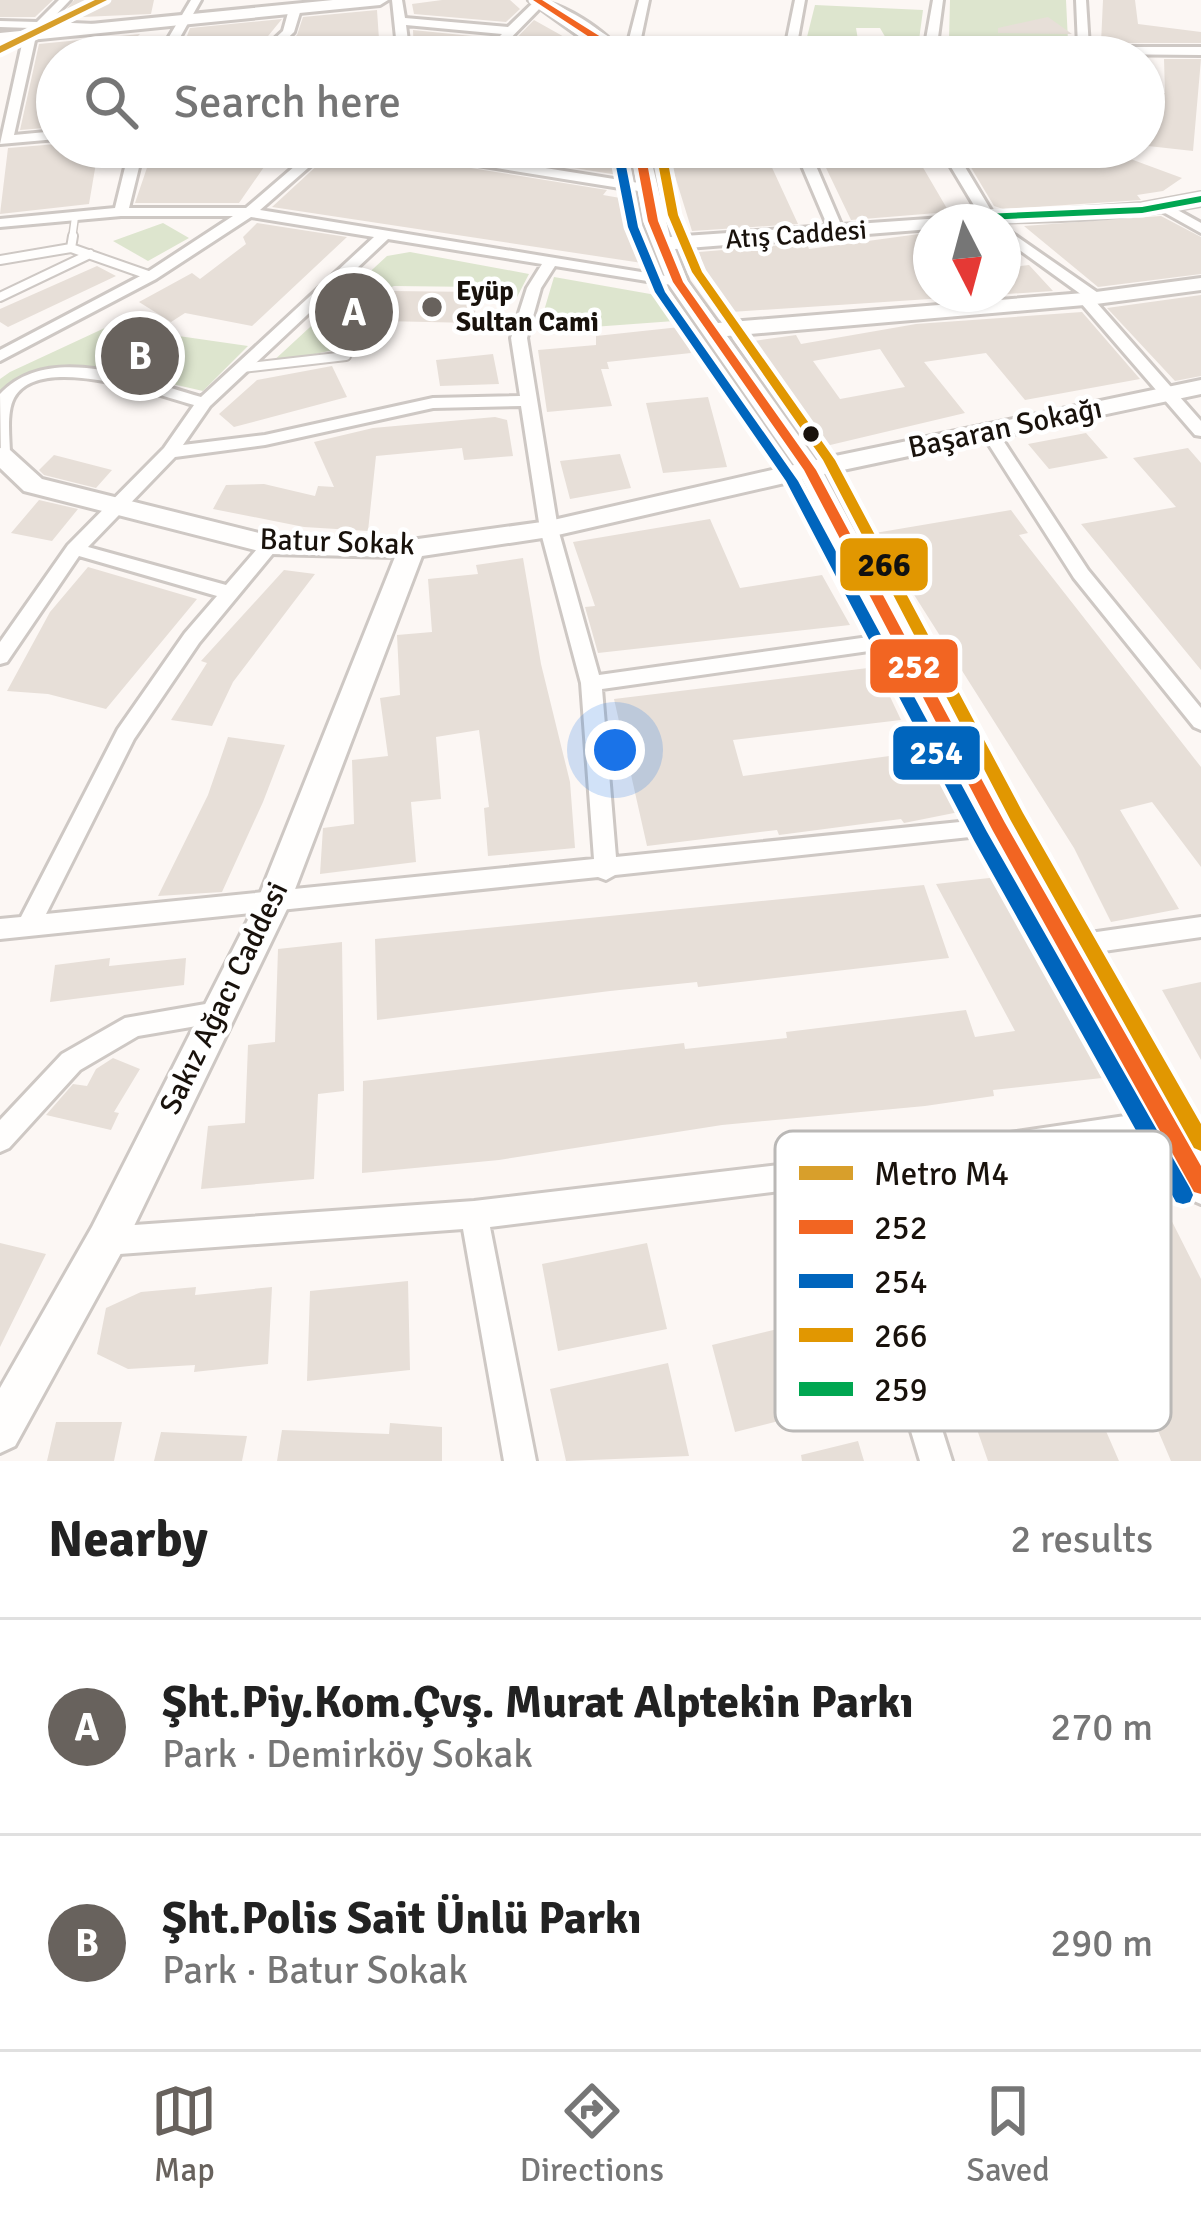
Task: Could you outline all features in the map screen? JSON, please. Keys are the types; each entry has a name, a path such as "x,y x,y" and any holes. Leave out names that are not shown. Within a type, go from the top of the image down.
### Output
{"street":[{"path":"36,137 4,139 34,30 65,0"},
{"path":"173,36 196,0"},
{"path":"0,24 34,30 106,28 380,0"},
{"path":"398,0 403,36"},
{"path":"636,36 644,0"},
{"path":"792,36 800,0"},
{"path":"932,36 938,0"},
{"path":"1081,0 1083,36"},
{"path":"506,36 538,1 590,36"},
{"path":"284,36 295,9"},
{"path":"402,21 511,31"},
{"path":"0,38 34,30"},
{"path":"1165,51 1201,51"},
{"path":"121,212 131,168"},
{"path":"0,356 152,276 249,212 300,168"},
{"path":"542,168 645,188"},
{"path":"642,168 662,244 678,283 716,330 810,470 904,639 999,827 1201,1185"},
{"path":"810,168 838,233"},
{"path":"958,168 979,204"},
{"path":"1021,217 1201,199"},
{"path":"1163,206 1201,230"},
{"path":"0,224 121,212 249,212 678,283"},
{"name":"Atış Caddesi","path":"662,244 913,225"},
{"path":"0,657 75,549 170,452 204,404 384,235"},
{"path":"1021,244 1090,299 1201,431"},
{"path":"550,263 534,288 519,338 549,529 591,682 606,871"},
{"path":"716,330 1090,299 1201,284"},
{"name":"Batur Sokak","path":"204,404 87,373 39,376 16,385 3,401 1,454 33,485 271,545 411,549 549,529 810,470"},
{"name":"Başaran Sokağı","path":"810,470 1201,387"},
{"path":"170,452 265,440 433,403 526,400"},
{"path":"987,429 1081,574 1201,722"},
{"path":"29,925 125,735 271,545"},
{"path":"75,549 230,593"},
{"name":"Sakız Ağacı Caddesi","path":"0,1431 106,1241 272,905 411,549"},
{"path":"591,682 904,639"},
{"path":"0,929 606,871 999,827"},
{"path":"1069,946 1201,927"},
{"path":"0,1138 70,1062 134,1027 217,1013"},
{"path":"1106,1131 1166,1122"},
{"path":"106,1241 474,1215 775,1179"},
{"path":"474,1215 520,1461"},
{"path":"928,1431 937,1461"}],"lane":[{"path":"70,248 75,217"},
{"path":"0,260 70,248 152,276"},
{"path":"0,297 90,254"},
{"path":"242,368 346,356"}],"green space":[{"path":"950,0 1066,0 1068,36 949,36"},
{"path":"815,5 923,10 920,36 885,36 880,28 856,28 857,36 807,36"},
{"path":"163,223 189,238 148,261 113,241"},
{"path":"410,252 529,274 517,297 480,287 394,286 384,290 374,341 270,364 387,256"},
{"path":"554,277 673,298 688,320 538,331"},
{"path":"109,326 248,346 203,391 125,373 71,367 22,378 0,393 0,379 10,372"}],"building":[{"path":"0,0 53,0 35,17 0,17"},
{"path":"74,0 154,0 151,14 59,18"},
{"path":"510,0 520,9 506,22 414,14 412,4"},
{"path":"1103,0 1135,0 1138,24 1201,32 1201,43 1165,43 1165,36 1101,36"},
{"path":"377,10 379,36 296,36 303,17"},
{"path":"1048,17 1072,34 998,33 998,28"},
{"path":"282,19 268,36 187,36 190,28"},
{"path":"534,20 562,36 518,36"},
{"path":"413,30 472,36 413,36"},
{"path":"36,58 36,129 20,130"},
{"path":"1165,59 1201,59 1193,151 1165,148"},
{"path":"36,146 36,168 95,168 89,204 0,214 8,148"},
{"path":"147,168 263,168 239,203 135,203"},
{"path":"314,168 471,168 607,190 603,195 626,199 622,208 629,210 642,263 272,207"},
{"path":"574,168 617,168 618,175"},
{"path":"672,168 772,168 798,224 692,231"},
{"path":"826,168 923,168 944,204 913,204 913,215 851,220"},
{"path":"971,168 1155,168 1182,178 1163,191 1137,195 1141,200 1021,208 1021,204 993,204"},
{"path":"1161,216 1201,237 1201,274 1098,287 1024,226"},
{"path":"257,223 347,237 252,326 185,313 171,322 139,302 192,273 200,279 246,244 243,237"},
{"path":"913,235 913,300 731,312 695,259 701,258 699,252 807,243 809,249"},
{"path":"1029,265 1053,291 1021,293 1021,266"},
{"path":"97,266 116,276 8,327 0,322 0,309"},
{"name":"Eyüp Sultan Cami","path":"391,291 479,292 473,323 383,321"},
{"path":"1201,295 1201,376 1175,381 1107,308"},
{"path":"1082,312 1140,379 1025,400 986,353 924,362 965,413 826,446 754,341 796,335 801,344 916,324","holes":["880,349 905,387 840,399 813,361"]},
{"path":"680,327 691,353 607,362 609,369 601,369 612,406 547,412 538,350 596,345 596,336"},
{"path":"493,354 499,384 440,386 436,360"},
{"path":"332,366 347,397 234,427 219,414 257,380"},
{"path":"708,397 727,467 663,473 646,403"},
{"path":"495,417 507,420 513,456 464,460 462,448 376,456 368,531 304,527 213,509 226,485 264,484 315,496 318,486 334,487 314,442 373,428"},
{"path":"1086,433 1108,458 1049,469 1028,444"},
{"path":"1188,448 1201,463 1201,670 1081,524 1176,507 1133,458"},
{"path":"620,454 631,488 570,499 560,461"},
{"path":"54,455 112,470 96,488 44,475 39,470"},
{"path":"39,500 78,509 52,541 11,533"},
{"path":"1011,510 1028,533 1019,535 1201,767 1201,867 1152,802 1120,810 1179,909 1111,922 1074,848 875,533"},
{"path":"710,519 740,588 822,575 850,625 598,653 585,607 595,606 573,542"},
{"path":"523,558 541,664 570,782 575,848 488,856 484,808 489,807 479,730 436,737 441,799 411,802 416,862 320,874 323,828 354,824 352,760 388,756 380,698 400,695 397,635 432,632 428,579 478,574 476,565"},
{"path":"88,567 197,599 106,709 48,694 7,691 50,612"},
{"path":"284,570 315,574 233,682 212,726 171,720 207,663 201,661"},
{"path":"876,667 901,720 733,740 743,776 926,751 959,812 904,823 901,819 779,835 777,830 647,846 614,699"},
{"path":"228,737 285,745 263,802 222,892 158,896 208,795"},
{"path":"998,877 1102,1078 993,1090 994,1096 925,1106 722,1125 499,1160 362,1173 363,1081 684,1043 685,1049 787,1038 786,1032 966,1010 975,1037 1015,1031 936,884"},
{"path":"924,885 949,958 698,987 697,982 610,991 377,1020 375,939"},
{"path":"342,942 344,1091 318,1094 314,1179 201,1189 208,1126 245,1123 248,1045 275,1042 278,949"},
{"path":"110,958 109,966 186,958 184,985 50,1002 55,965"},
{"path":"1201,982 1201,1060 1162,990"},
{"path":"113,1058 140,1069 114,1112 119,1113 111,1130 46,1115 73,1084 87,1086 96,1069"},
{"path":"1171,1220 1201,1279 1201,1461 1171,1461 1158,1431 1171,1431"},
{"path":"0,1243 46,1254 0,1347"},
{"path":"647,1243 667,1329 558,1351 542,1264"},
{"path":"408,1281 410,1370 307,1381 310,1291"},
{"path":"196,1287 195,1295 272,1287 268,1364 194,1372 195,1365 128,1369 97,1354 106,1308 141,1292"},
{"path":"775,1330 775,1422 735,1432 712,1345"},
{"path":"668,1363 689,1456 566,1461 550,1389"},
{"path":"56,1422 122,1422 114,1461 47,1461"},
{"path":"390,1423 442,1427 442,1461 277,1461 282,1430 389,1434"},
{"path":"978,1431 1106,1431 1119,1461 988,1461"},
{"path":"161,1432 247,1436 242,1461 154,1461"},
{"path":"858,1441 864,1461 802,1461 801,1455"}],"metro line":[{"name":"M4","path":"0,50 102,0"}],"transit line":[{"name":"252","path":"537,0 593,36"},
{"name":"254","path":"621,168 633,227 660,292 792,481 981,837 1147,1131"},
{"name":"252","path":"643,168 653,221 678,282 810,470 999,827 1171,1131"},
{"name":"266","path":"664,168 673,215 697,272 829,460 1017,817 1201,1142"},
{"name":"259","path":"1021,215 1142,210 1201,199"},
{"name":"252","path":"1171,1132 1201,1185"},
{"name":"254","path":"1171,1174 1183,1195"}],"place":[{"name":"Eyüp Sultan Cami","path":"432,307"},
{"name":"Şht.Piy.Kom.Çvş. Murat Alptekin Parkı","path":"354,312"},
{"name":"Şht.Polis Sait Ünlü Parkı","path":"140,356"}]}
